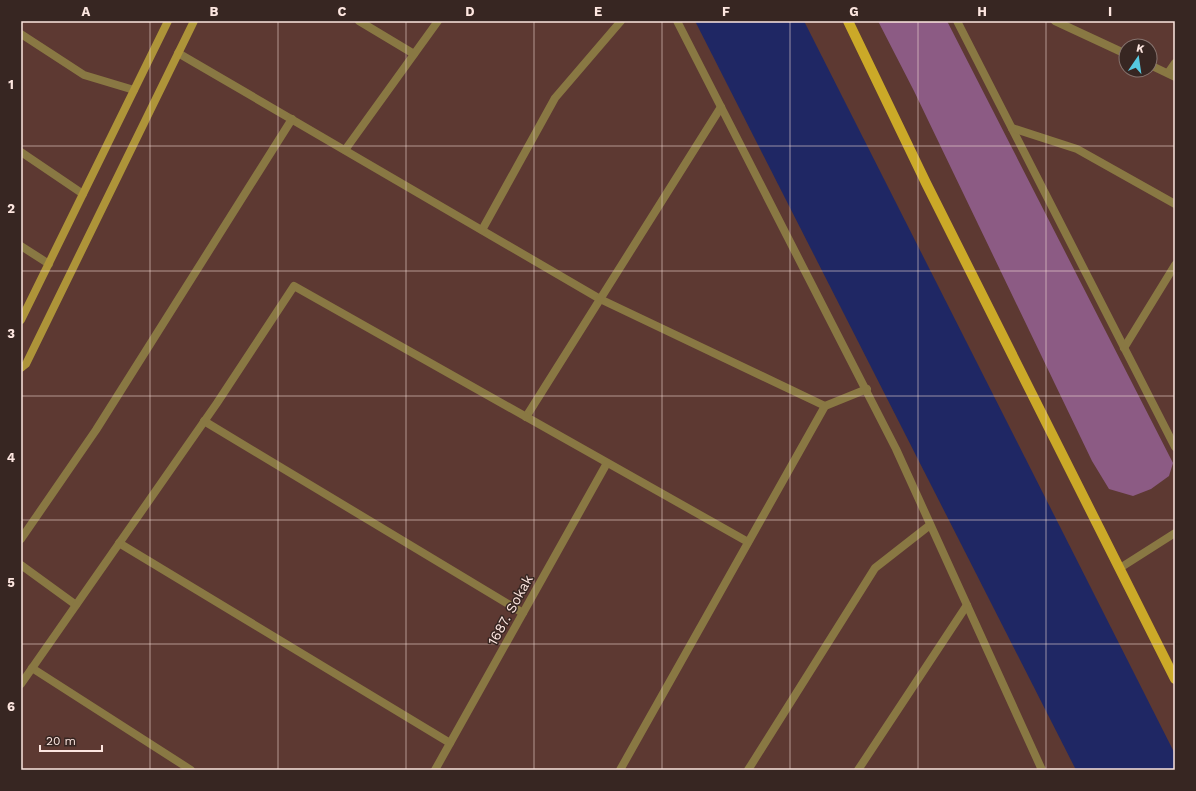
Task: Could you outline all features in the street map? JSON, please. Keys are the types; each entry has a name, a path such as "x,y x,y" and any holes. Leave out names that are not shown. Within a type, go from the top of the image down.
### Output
{"main road":[{"path":"21,320 168,21"},
{"path":"21,368 26,364 194,21"},
{"path":"848,21 926,183 1175,679"}],"street":[{"path":"359,21 414,54"},
{"path":"345,150 438,21"},
{"path":"482,230 555,98 621,21"},
{"path":"677,21 867,389 1042,770"},
{"path":"957,21 1175,447"},
{"path":"1055,21 1071,24 1118,50"},
{"path":"21,34 84,75 134,90"},
{"path":"178,53 600,299 825,406"},
{"path":"1158,69 1171,75 1175,62"},
{"path":"526,417 721,107"},
{"path":"21,539 96,430 292,119"},
{"path":"1012,128 1077,149 1175,204"},
{"path":"21,152 83,194"},
{"path":"21,246 49,264"},
{"path":"1124,348 1175,265"},
{"path":"21,684 204,421 294,286 748,542"},
{"path":"620,770 825,406 867,389"},
{"path":"204,421 523,613"},
{"name":"1687. Sokak","path":"435,770 607,463"},
{"path":"748,770 875,568 930,525"},
{"path":"1120,568 1175,533"},
{"path":"119,543 450,743"},
{"path":"21,565 76,606"},
{"path":"858,770 896,709 967,605"},
{"path":"32,668 191,770"}],"shaded area":[{"path":"695,21 804,21 1175,754 1175,770 1076,770"},
{"path":"878,21 947,21 1173,463 1169,476 1151,489 1133,496 1109,489 1092,461 914,91"}]}
